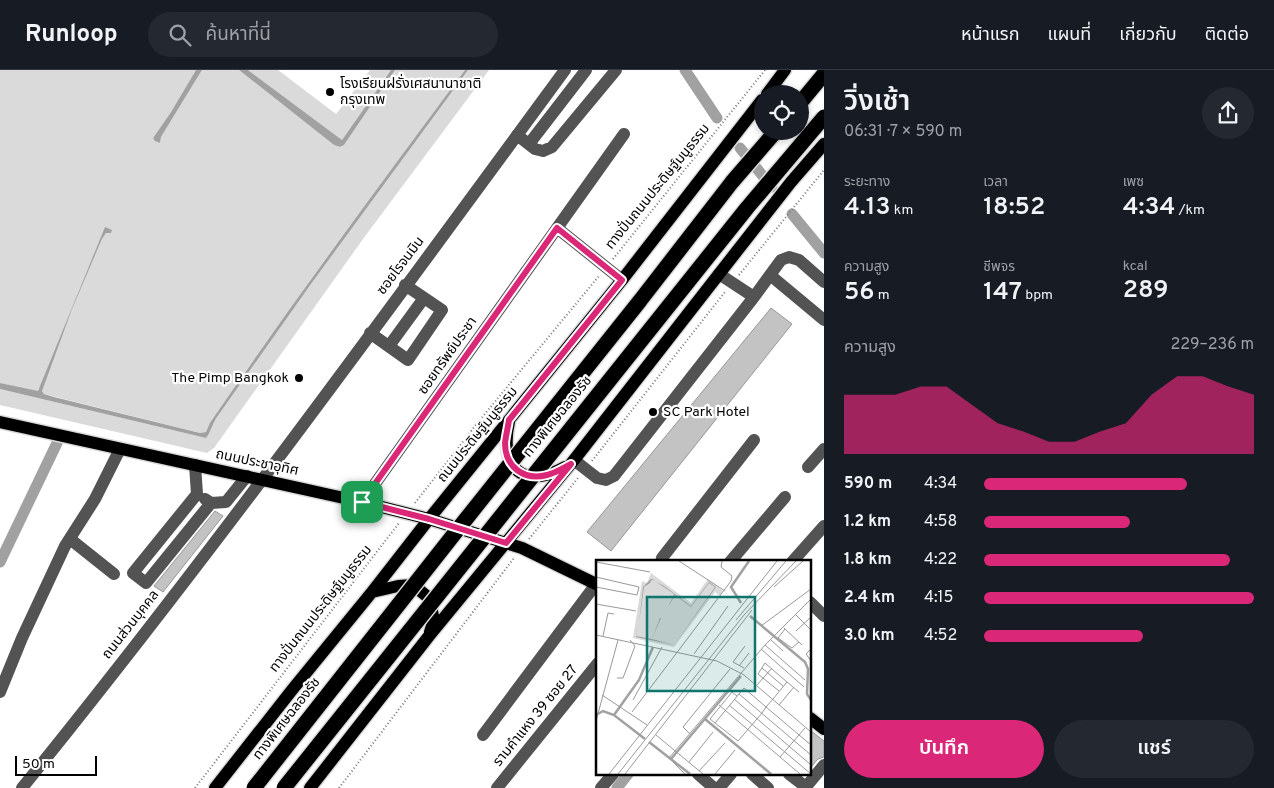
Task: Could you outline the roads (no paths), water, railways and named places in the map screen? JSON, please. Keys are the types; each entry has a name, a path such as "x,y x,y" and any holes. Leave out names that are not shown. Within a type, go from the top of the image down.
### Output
{"highway":[{"path":"809,92 824,74"},
{"name":"ทางพิเศษฉลองรัช","path":"284,788 747,208 824,117"},
{"name":"ทางพิเศษฉลองรัช","path":"254,788 640,302 732,182 768,140"}],"main road":[{"path":"774,85 785,70"},
{"name":"ถนนประดิษฐ์มนูธรรม","path":"215,788 622,280 754,110"},
{"path":"310,788 429,636 573,462 791,182 824,144"},
{"path":"509,420 505,443 507,454 512,464 520,473 539,477 548,475 573,462"},
{"name":"ถนนประชาอุทิศ","path":"0,422 407,513 506,543 544,557 596,583"},
{"path":"372,592 398,586 413,585 429,598 434,620 429,636"},
{"path":"812,720 824,730"}],"street":[{"name":"ซอยโรจนมิน","path":"262,480 564,70"},
{"path":"529,144 586,70"},
{"path":"516,135 535,149 543,151 552,147 616,70"},
{"name":"ซอยทรัพย์ประชา","path":"362,502 624,134"},
{"path":"557,228 622,280"},
{"path":"573,462 597,478 606,480 614,476 781,260 790,257 799,260 824,282"},
{"path":"719,274 754,297"},
{"path":"770,275 824,320"},
{"path":"370,333 408,360 442,310 406,285"},
{"path":"389,346 424,298"},
{"path":"662,560 754,440"},
{"path":"0,692 22,638 70,539 95,499 120,449"},
{"path":"808,467 824,449"},
{"path":"195,465 197,494 133,573 146,583 211,503"},
{"path":"197,494 211,503 226,502 247,476"},
{"name":"ถนนส่วนบุคคล","path":"22,788 71,728 262,480"},
{"path":"732,560 785,497"},
{"path":"794,560 824,526"},
{"path":"70,539 114,574"},
{"path":"483,735 596,585"},
{"path":"812,604 824,616"},
{"name":"รามคำแหง 39 ซอย 27","path":"497,788 596,665"},
{"path":"791,776 805,788 824,764"},
{"path":"601,788 611,776"},
{"path":"700,776 714,788"},
{"path":"719,788 729,776"},
{"path":"754,776 768,788"}],"waterway":[{"path":"685,70 717,118"},
{"path":"740,148 772,187"},
{"path":"792,214 824,253"},
{"path":"0,562 57,443"},
{"path":"617,788 626,776"}],"place":[{"name":"โรงเรียนฝรั่งเศสนานาชาติ กรุงเทพ","path":"330,92"},
{"name":"The Pimp Bangkok","path":"299,378"},
{"name":"SC Park Hotel","path":"653,412"}]}
